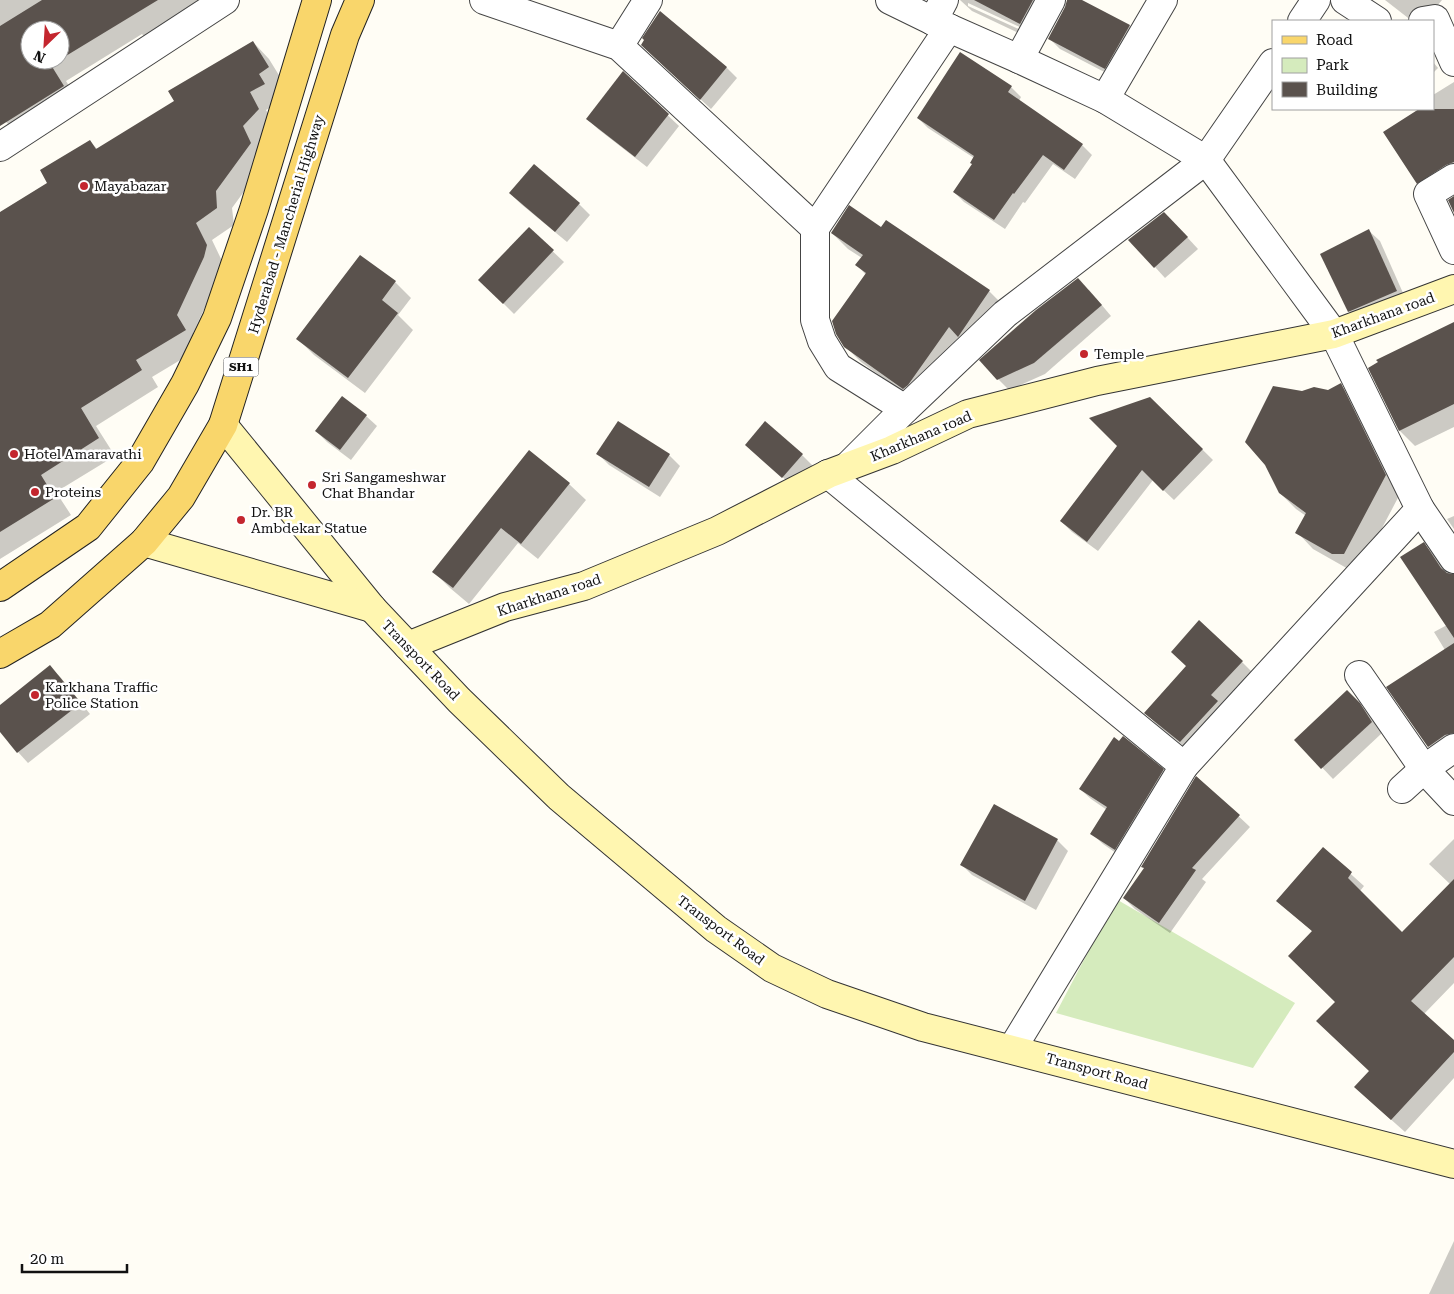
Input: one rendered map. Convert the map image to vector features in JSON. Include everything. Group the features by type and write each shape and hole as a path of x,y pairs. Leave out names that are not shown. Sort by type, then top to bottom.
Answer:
{"main road":[{"name":"Hyderabad - Mancherial Highway","path":"0,654 50,625 144,542 181,498 222,425 345,35 360,0"},
{"path":"0,587 88,527 140,462 186,384 217,318 254,209 310,5"}],"street":[{"path":"0,146 225,0"},
{"path":"484,0 619,46 815,228"},
{"path":"619,46 648,0"},
{"path":"890,0 942,16 1019,59 1106,99 1206,160 1334,334 1420,509 1454,560"},
{"path":"1019,59 1051,0"},
{"path":"1106,99 1163,0"},
{"path":"1303,20 1316,0"},
{"path":"1345,0 1375,20"},
{"path":"905,409 838,367 822,341 815,320 815,228 942,16"},
{"path":"1429,20 1435,19 1454,63"},
{"path":"1184,766 838,470 1005,314 1206,160 1272,64"},
{"path":"1454,178 1428,194 1454,250"},
{"name":"Kharkhana road","path":"408,646 505,607 584,586 717,531 838,470 892,450 968,414 1097,382 1334,334 1454,289"},
{"path":"222,425 372,608"},
{"path":"1012,1049 1184,766 1420,509"},
{"name":"Transport Road","path":"144,542 372,608 459,700 559,797 716,929 772,968 827,994 914,1024 1454,1164"},
{"path":"1359,675 1424,769 1454,801"},
{"path":"1402,789 1424,769 1454,748"}],"green space":[{"path":"1116,899 1295,1003 1253,1068 1056,1013"}],"building":[{"path":"42,0 158,0 70,54 70,20 20,20 20,70 54,70 64,86 0,126 0,26"},
{"path":"974,0 1033,0 1020,24"},
{"path":"1067,0 1082,0 1130,25 1105,69 1048,39"},
{"path":"660,11 727,67 700,100 641,45 644,40 642,38"},
{"path":"253,41 269,67 259,74 265,84 250,92 259,109 243,126 251,143 216,191 217,208 196,223 207,245 204,257 177,315 186,330 136,360 142,370 81,408 99,438 41,475 55,498 0,532 0,212 47,183 40,170 90,140 96,149 174,101 168,91"},
{"path":"960,52 1012,86 1008,92 1083,144 1064,170 1043,155 994,220 953,192 972,164 970,163 974,156 917,118"},
{"path":"623,71 669,114 635,157 586,119"},
{"path":"1454,109 1454,162 1446,165 1417,184 1383,132 1417,110"},
{"path":"534,164 580,203 555,232 509,193"},
{"path":"1454,196 1454,213 1448,200"},
{"path":"849,205 881,227 886,220 990,290 958,337 949,327 908,385 903,389 844,347 836,334 832,321 866,273 855,265 863,255 831,233"},
{"path":"1164,212 1188,237 1154,268 1128,240"},
{"path":"529,227 554,250 503,304 478,280"},
{"path":"1369,229 1397,291 1348,312 1320,254"},
{"path":"360,255 396,281 382,300 398,313 348,378 296,339"},
{"path":"1078,278 1102,305 1034,363 997,380 979,360 1036,310"},
{"path":"1454,322 1454,404 1399,431 1368,368 1378,362 1376,360"},
{"path":"1341,383 1386,475 1344,554 1332,554 1295,533 1306,513 1279,493 1265,465 1245,442 1273,386 1302,391 1314,387 1328,390"},
{"path":"342,396 367,415 340,450 315,431"},
{"path":"1150,397 1203,449 1163,491 1142,470 1087,542 1060,521 1117,446 1089,418"},
{"path":"618,421 670,454 649,487 596,454"},
{"path":"765,421 803,454 782,478 745,445"},
{"path":"529,450 570,483 521,544 501,528 453,588 432,572"},
{"path":"1424,542 1441,568 1447,573 1454,574 1454,638 1400,557"},
{"path":"1199,620 1243,661 1211,695 1218,701 1180,742 1144,713 1186,666 1171,652"},
{"path":"1454,643 1454,733 1445,735 1428,747 1386,687"},
{"path":"50,665 81,703 17,753 0,732 0,705"},
{"path":"1347,690 1360,703 1372,722 1321,769 1294,740"},
{"path":"1123,736 1164,769 1115,850 1090,834 1107,807 1079,789 1114,737 1119,741"},
{"path":"1196,776 1240,815 1192,868 1196,870 1159,923 1123,898 1144,868 1141,867"},
{"path":"994,804 1058,839 1025,901 960,865"},
{"path":"1323,847 1352,872 1348,878 1402,932 1454,879 1454,957 1411,1001 1454,1040 1454,1052 1391,1120 1354,1087 1369,1071 1316,1021 1335,1002 1288,956 1312,931 1276,901"}],"place":[{"name":"Mayabazar","path":"84,186"},
{"name":"Temple","path":"1084,354"},
{"name":"Hotel Amaravathi","path":"14,454"},
{"name":"Sri Sangameshwar Chat Bhandar","path":"312,485"},
{"name":"Proteins","path":"35,492"},
{"name":"Dr. BR Ambdekar Statue","path":"241,520"},
{"name":"Karkhana Traffic Police Station","path":"35,695"}]}
